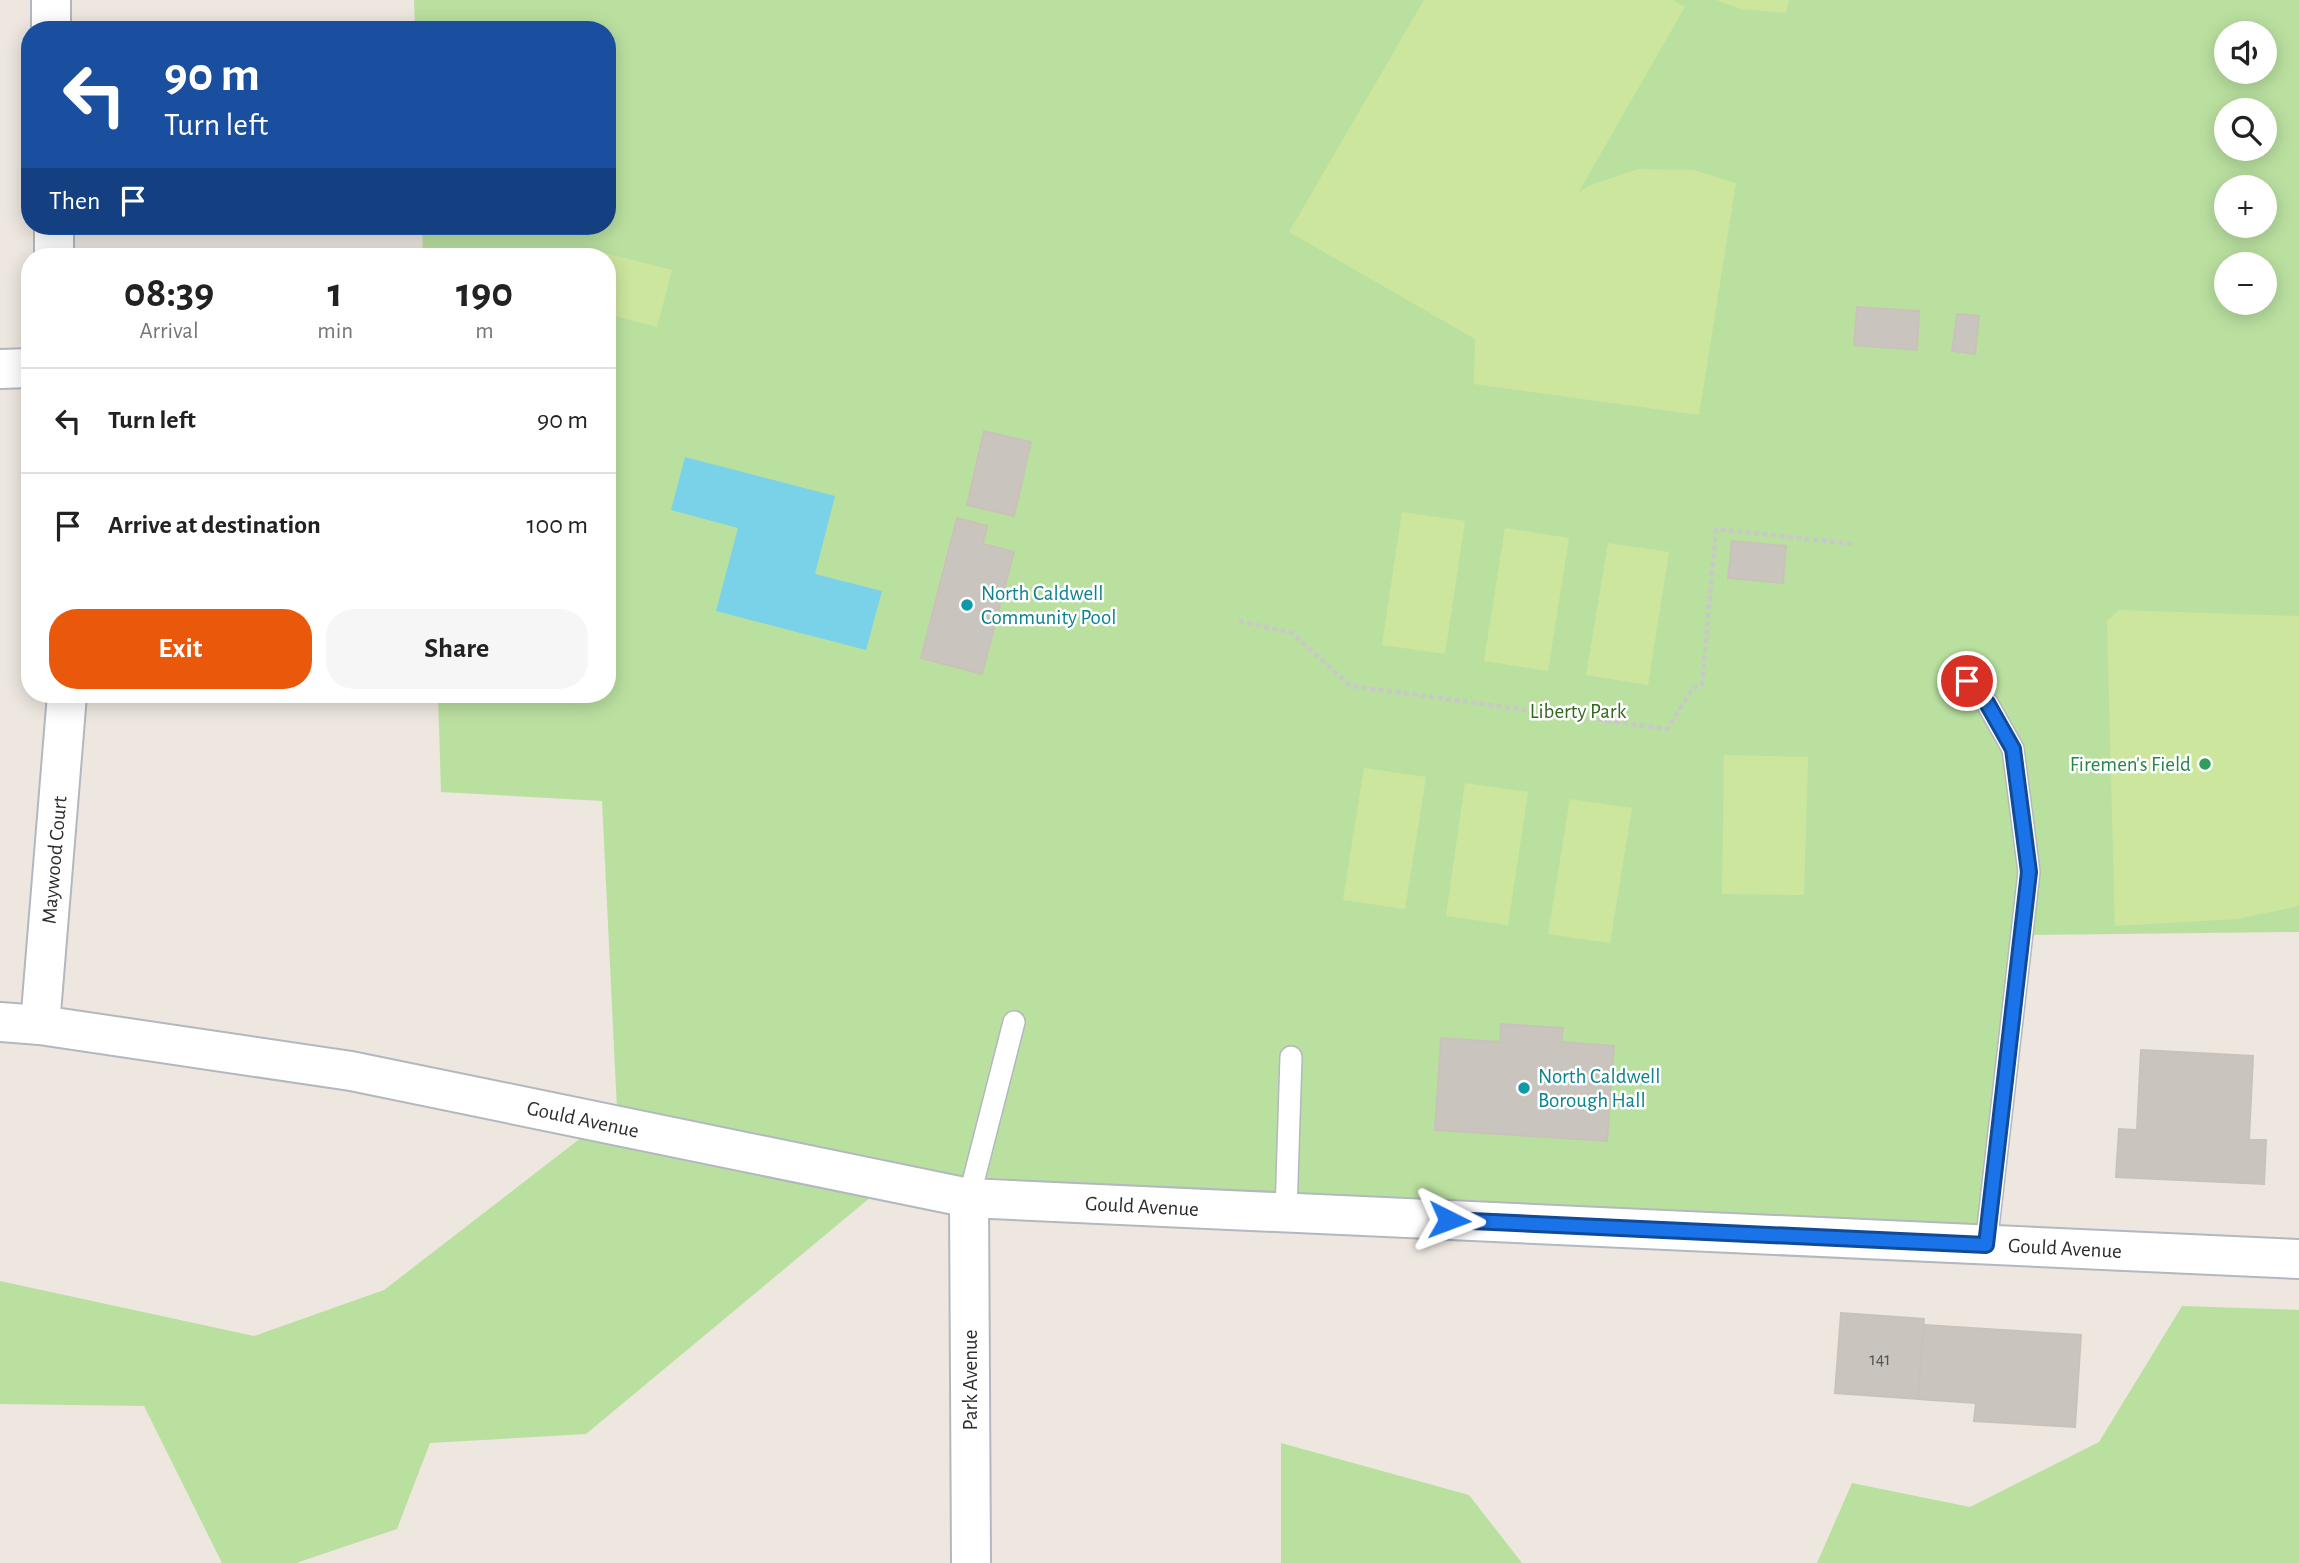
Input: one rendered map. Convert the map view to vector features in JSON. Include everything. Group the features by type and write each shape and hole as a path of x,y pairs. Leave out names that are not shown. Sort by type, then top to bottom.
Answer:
{"street":[{"path":"51,0 51,21"},
{"path":"0,369 21,368"},
{"name":"Maywood Court","path":"40,1025 66,703"},
{"name":"Gould Avenue","path":"0,1022 40,1025 351,1071 969,1198 2299,1259"},
{"name":"Park Avenue","path":"969,1198 971,1563"}],"lane":[{"path":"1967,681 1987,703 2013,749 2029,872 1986,1245"},
{"path":"969,1198 1014,1022"},
{"path":"1286,1212 1291,1057"}],"path":[{"path":"1239,621 1292,633 1351,686 1667,729 1693,688 1702,685 1716,530 1853,544"}],"green space":[{"name":"Liberty Park","path":"414,0 2299,0 2299,932 2028,935 1995,1245 901,1172 586,1434 430,1443 397,1529 296,1563 222,1563 144,1406 0,1404 0,1281 254,1336 384,1290 617,1110 602,801 441,792 438,703 616,703 616,248 423,248 422,235 616,235 616,21 415,21"},
{"path":"1424,0 1673,0 1685,7 1578,193 1588,186 1638,169 1693,170 1736,183 1699,415 1474,384 1475,339 1289,232"},
{"path":"1716,0 1789,0 1786,13 1741,9"},
{"path":"616,256 672,270 657,327 616,316"},
{"path":"1402,512 1465,521 1445,654 1382,645"},
{"path":"1505,528 1569,538 1548,671 1484,661"},
{"path":"1608,543 1669,552 1648,685 1586,675"},
{"name":"Firemen's Field","path":"2119,610 2299,616 2299,906 2237,919 2115,926 2107,621"},
{"path":"1724,755 1808,757 1804,895 1722,894"},
{"path":"1364,768 1426,777 1405,909 1343,900"},
{"path":"1465,783 1528,792 1508,925 1446,916"},
{"path":"1570,799 1632,808 1610,943 1548,934"},
{"path":"2182,1306 2299,1310 2299,1563 1817,1563 1852,1483 1970,1507 2099,1442"},
{"path":"1281,1443 1469,1495 1522,1563 1281,1563"}],"water":[{"path":"685,457 835,496 815,574 882,591 866,650 716,611 738,528 671,510"}],"building":[{"path":"1857,307 1919,311 1917,350 1854,345"},
{"path":"1957,314 1979,316 1975,354 1952,351"},
{"path":"984,431 1031,442 1014,516 967,505"},
{"name":"North Caldwell Community Pool","path":"957,518 987,526 983,544 1014,552 982,674 921,658"},
{"path":"1732,541 1786,546 1783,583 1728,578"},
{"name":"North Caldwell Borough Hall","path":"1501,1024 1563,1028 1561,1042 1614,1046 1607,1141 1435,1130 1441,1038 1500,1042"},
{"path":"2141,1050 2253,1056 2249,1140 2266,1140 2264,1184 2116,1177 2119,1129 2137,1130"},
{"path":"1841,1313 1924,1319 1918,1399 1835,1393"},
{"path":"1924,1325 2081,1335 2075,1427 1974,1421 1976,1403 1918,1399"}],"place":[{"name":"North Caldwell Community Pool","path":"967,605"},
{"name":"Firemen's Field","path":"2205,764"},
{"name":"North Caldwell Borough Hall","path":"1524,1088"}],"route":[{"path":"1449,1220 1986,1245 2029,872 2013,749 1987,703 1967,681"}]}
